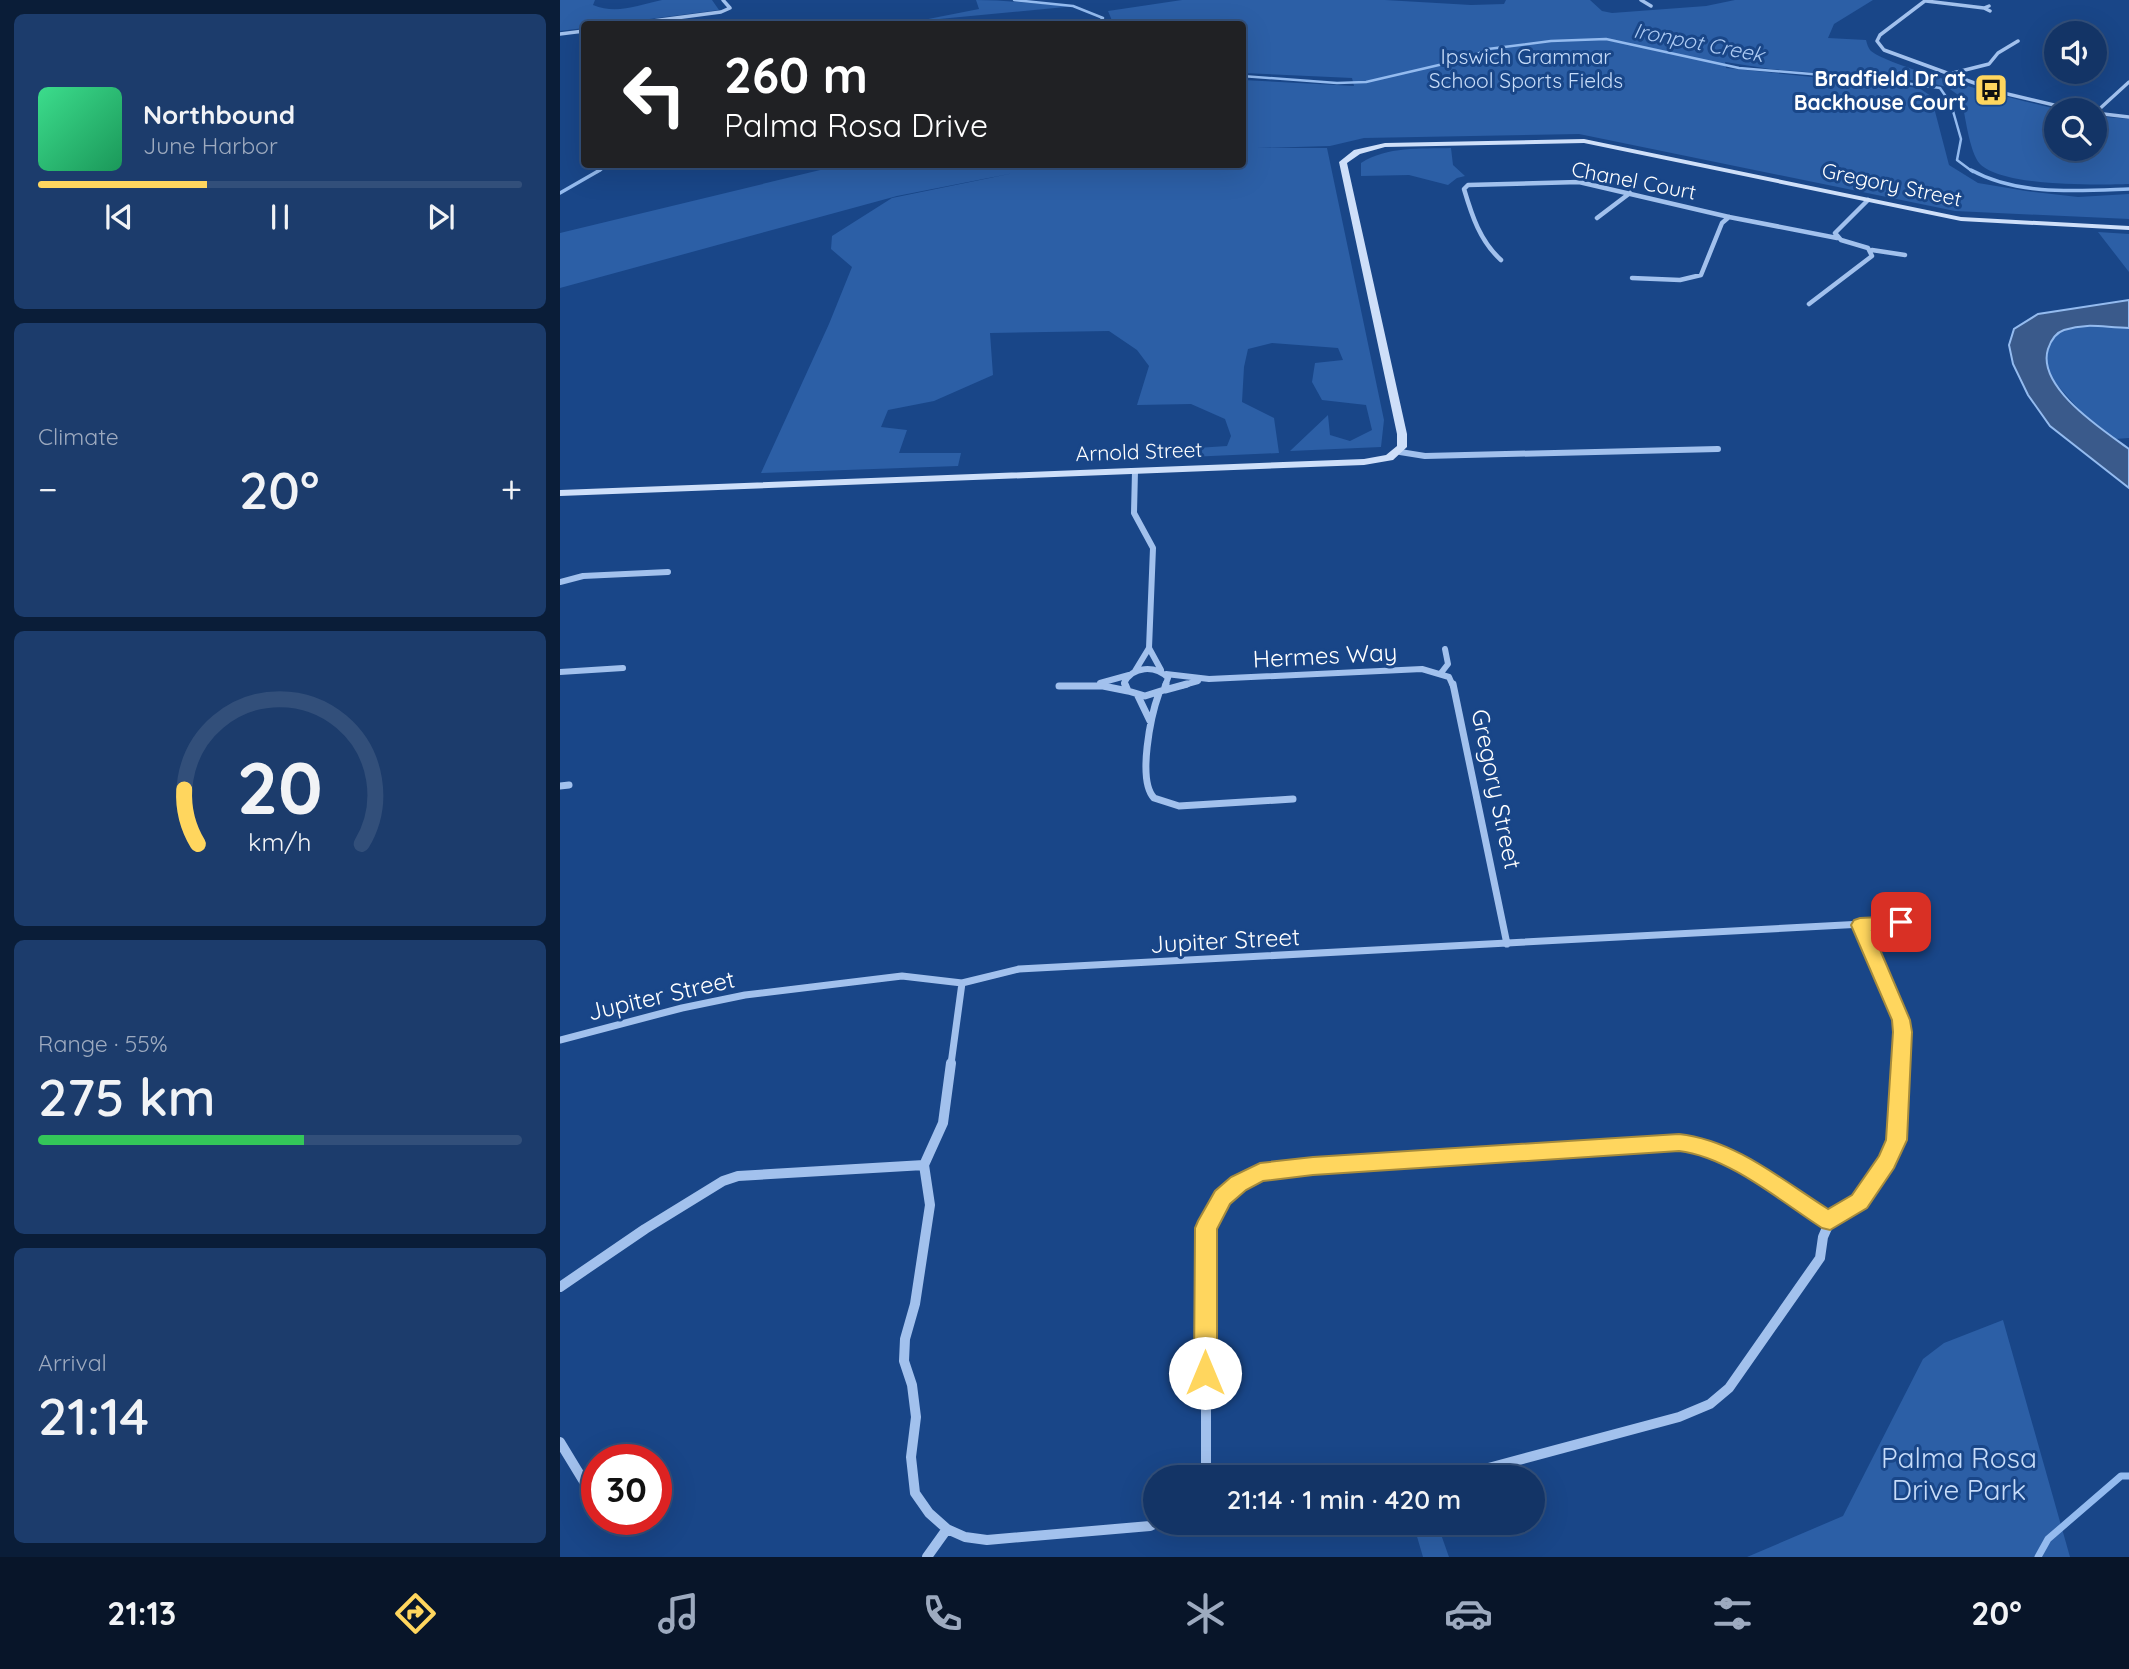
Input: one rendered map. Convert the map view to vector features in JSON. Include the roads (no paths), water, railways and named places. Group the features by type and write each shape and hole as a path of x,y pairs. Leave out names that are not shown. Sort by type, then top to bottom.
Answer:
{"main road":[{"name":"Gregory Street","path":"1400,452 1402,434 1347,171 1352,160 1362,153 1404,145 1533,141 1584,143 1650,153 1975,221 2129,228"},
{"name":"Arnold Street","path":"560,493 1364,462 1389,458 1400,452"}],"street":[{"path":"653,21 721,12 730,8 723,0"},
{"path":"1642,0 1651,6"},
{"path":"1990,8 1926,1 1880,35 1877,41 1884,50 1894,55 1952,73 1999,92 2044,103"},
{"path":"560,34 581,31"},
{"path":"1952,73 1989,64 1998,53 2018,41"},
{"path":"2107,102 2129,82"},
{"path":"2107,114 2129,117"},
{"name":"Chanel Court","path":"1501,260 1488,250 1474,224 1464,189 1468,185 1566,181 1837,238 1872,250 1905,255"},
{"path":"1597,218 1630,193"},
{"path":"1837,238 1835,233 1868,200"},
{"path":"1632,278 1680,280 1701,275 1722,223 1729,217"},
{"path":"1809,304 1872,256 1872,250"},
{"name":"Arnold Street","path":"1400,452 1436,456 1718,449"},
{"path":"1128,691 1124,683 1149,648 1153,548 1134,512 1135,471"},
{"path":"560,582 583,576 668,572"},
{"path":"1149,648 1169,682 1161,692 1150,722 1149,793 1159,801 1179,806 1293,799"},
{"path":"1441,673 1448,664 1445,649"},
{"path":"560,672 623,668"},
{"name":"Hermes Way","path":"1089,685 1148,669 1209,679 1422,669 1441,673"},
{"name":"Gregory Street","path":"1441,673 1453,682 1455,689 1507,944"},
{"name":"Hermes Way","path":"1138,696 1209,679"},
{"path":"1059,687 1089,685 1128,691 1138,696 1150,722"},
{"name":"Jupiter Street","path":"560,1040 682,1008 810,985 902,976 962,984 1019,969 1901,922"},
{"path":"1501,1465 1650,1426 1710,1404 1729,1388 1747,1366 1820,1258 1823,1237 1830,1221 1842,1209 1860,1201 1886,1162 1896,1140 1903,1032 1901,1020 1860,925"},
{"path":"962,984 943,1123 924,1165 930,1205 915,1304 905,1339 904,1361 912,1385 916,1417 911,1457 915,1493 929,1513 947,1529 965,1537 987,1540 1143,1527"},
{"path":"1206,1465 1206,1228 1223,1198 1239,1184 1260,1172 1313,1166 1679,1142 1694,1144 1727,1156 1830,1221"},
{"path":"560,1287 645,1229 723,1181 738,1176 924,1165"},
{"path":"560,1442 581,1477"},
{"path":"928,1557 947,1529"}],"waterway":[{"name":"Ironpot Creek","path":"1014,0 1073,6 1103,18 1100,21"},
{"name":"Ironpot Creek","path":"1246,76 1337,83 1366,82 1469,58 1488,49 1551,41 1606,39 1739,68 1883,80 1940,88 1951,104 1961,139 1957,160 1973,172"},
{"path":"597,172 604,168"},
{"path":"560,193 600,170"},
{"name":"Ironpot Creek","path":"1971,170 1989,178 2028,188 2069,191 2129,189"},
{"path":"2038,1557 2048,1539 2121,1476 2129,1476"}],"place":[{"name":"Bradfield Dr at Backhouse Court","path":"1991,90"}],"park label":[{"name":"Ipswich Grammar School Sports Fields","path":"1526,68"},
{"name":"Palma Rosa Drive Park","path":"1959,1473"}]}
